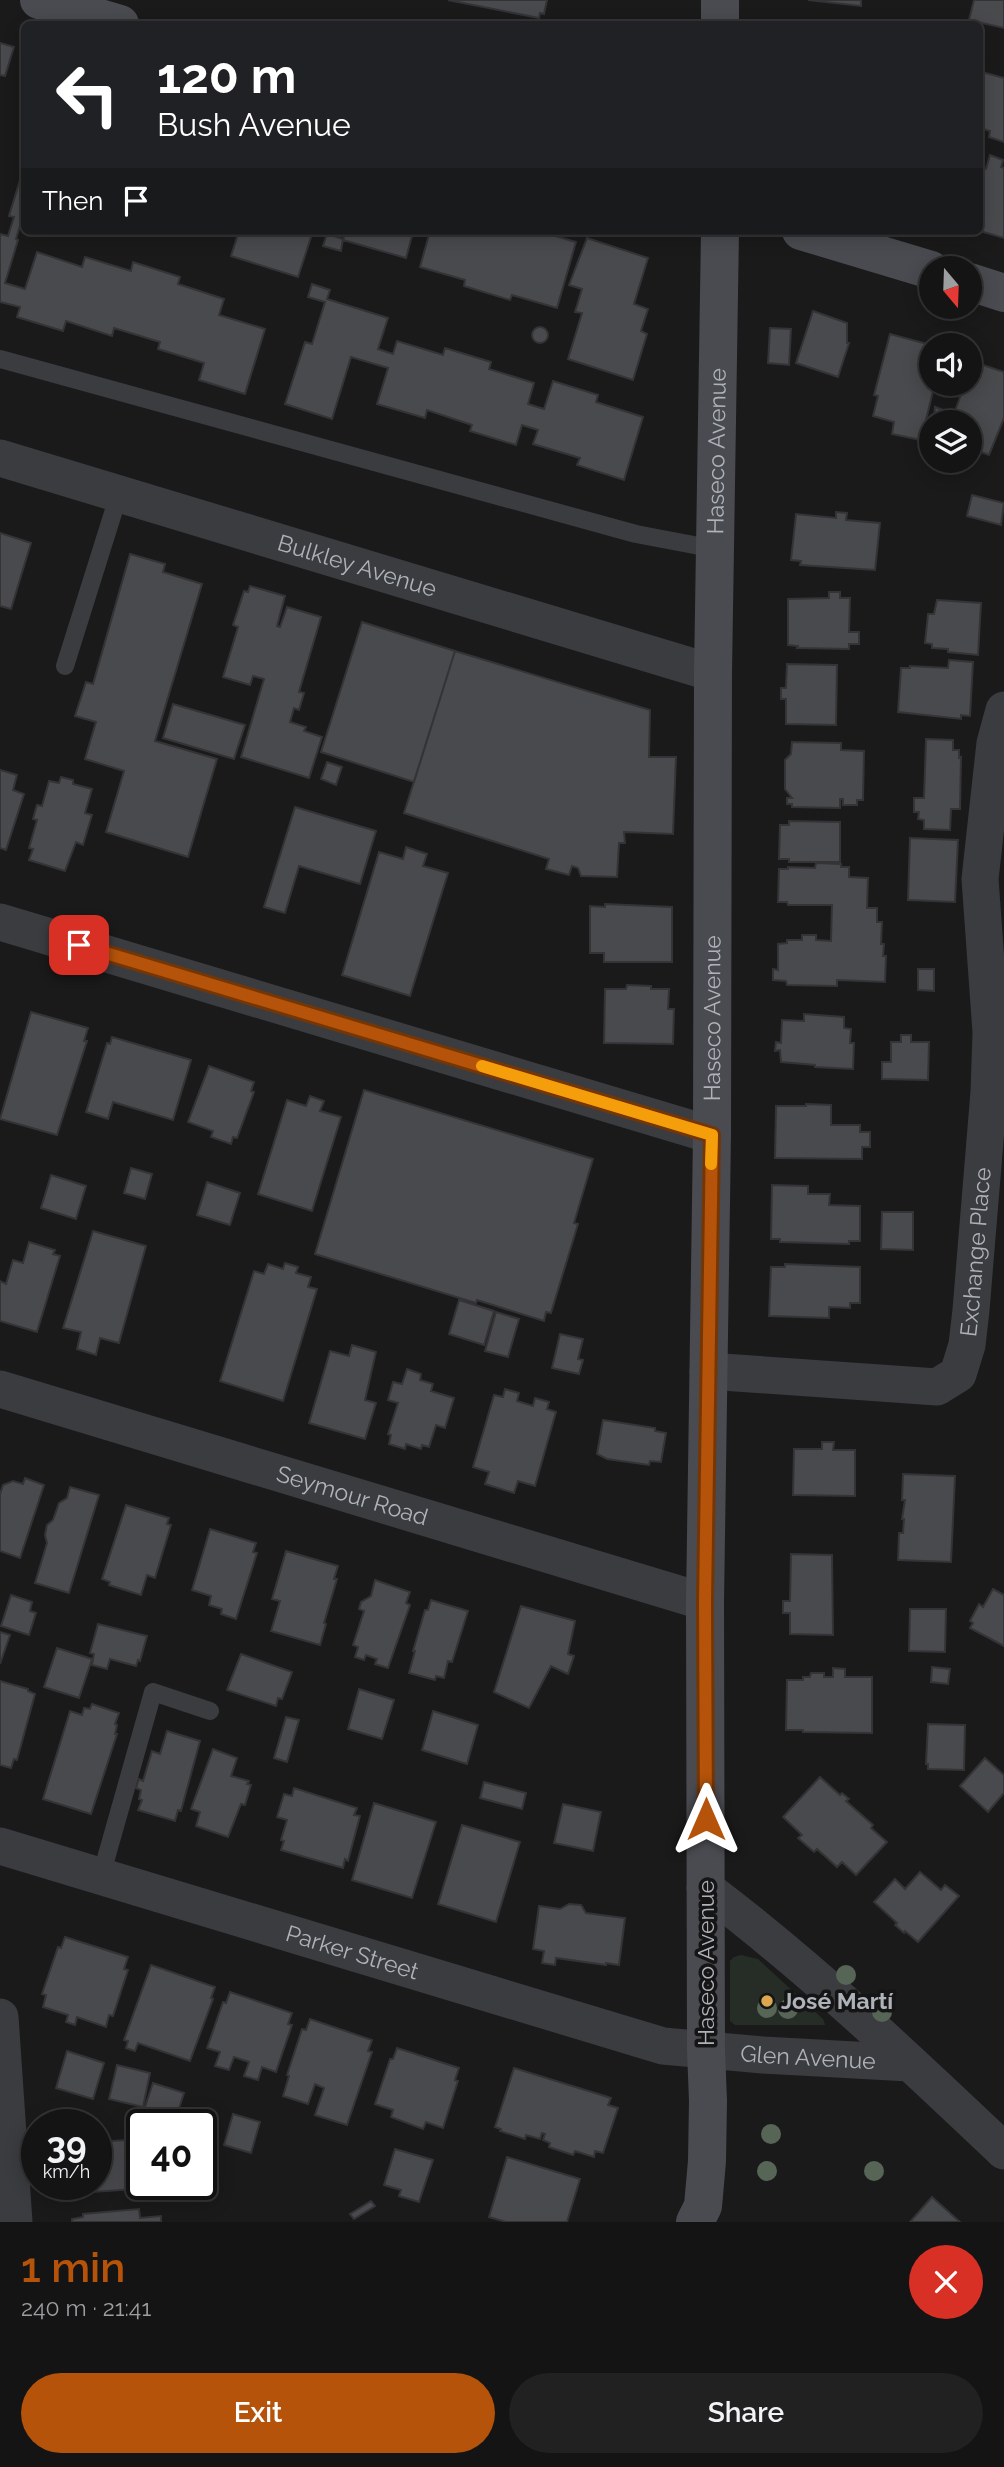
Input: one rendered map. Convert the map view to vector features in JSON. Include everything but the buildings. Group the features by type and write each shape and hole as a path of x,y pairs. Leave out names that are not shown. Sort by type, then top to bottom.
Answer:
{"street":[{"path":"42,0 110,21"},
{"path":"720,0 720,21"},
{"name":"Haseco Avenue","path":"695,2222 703,2206 708,2101 705,1602 712,1135 713,673 720,235"},
{"path":"814,235 919,266"},
{"path":"982,286 1004,293"},
{"name":"Bulkley Avenue","path":"0,458 713,673"},
{"name":"Exchange Place","path":"708,1371 937,1387 958,1374 967,1346 971,1310 989,1092 991,1032 980,880 995,743 1004,710"},
{"path":"0,922 712,1135"},
{"name":"Seymour Road","path":"0,1389 705,1602"},
{"name":"Parker Street","path":"0,1846 663,2046 706,2050"},
{"name":"Glen Avenue","path":"705,1888 754,1925 910,2063 1004,2151"},
{"path":"0,2017 14,2222"},
{"name":"Glen Avenue","path":"706,2050 910,2063"}],"lane":[{"path":"0,359 636,534 715,549"},
{"path":"65,666 119,494"},
{"path":"101,1876 153,1692 210,1711"}],"shaded area":[{"path":"741,1955 758,1959 823,2019 825,2025 735,2025 730,2021 730,1961"}],"slow traffic":[{"path":"482,1066 712,1135 711,1164"}],"place":[{"name":"José Martí","path":"767,2001"}],"route":[{"path":"79,945 712,1135 705,1602 706,1819"}]}
